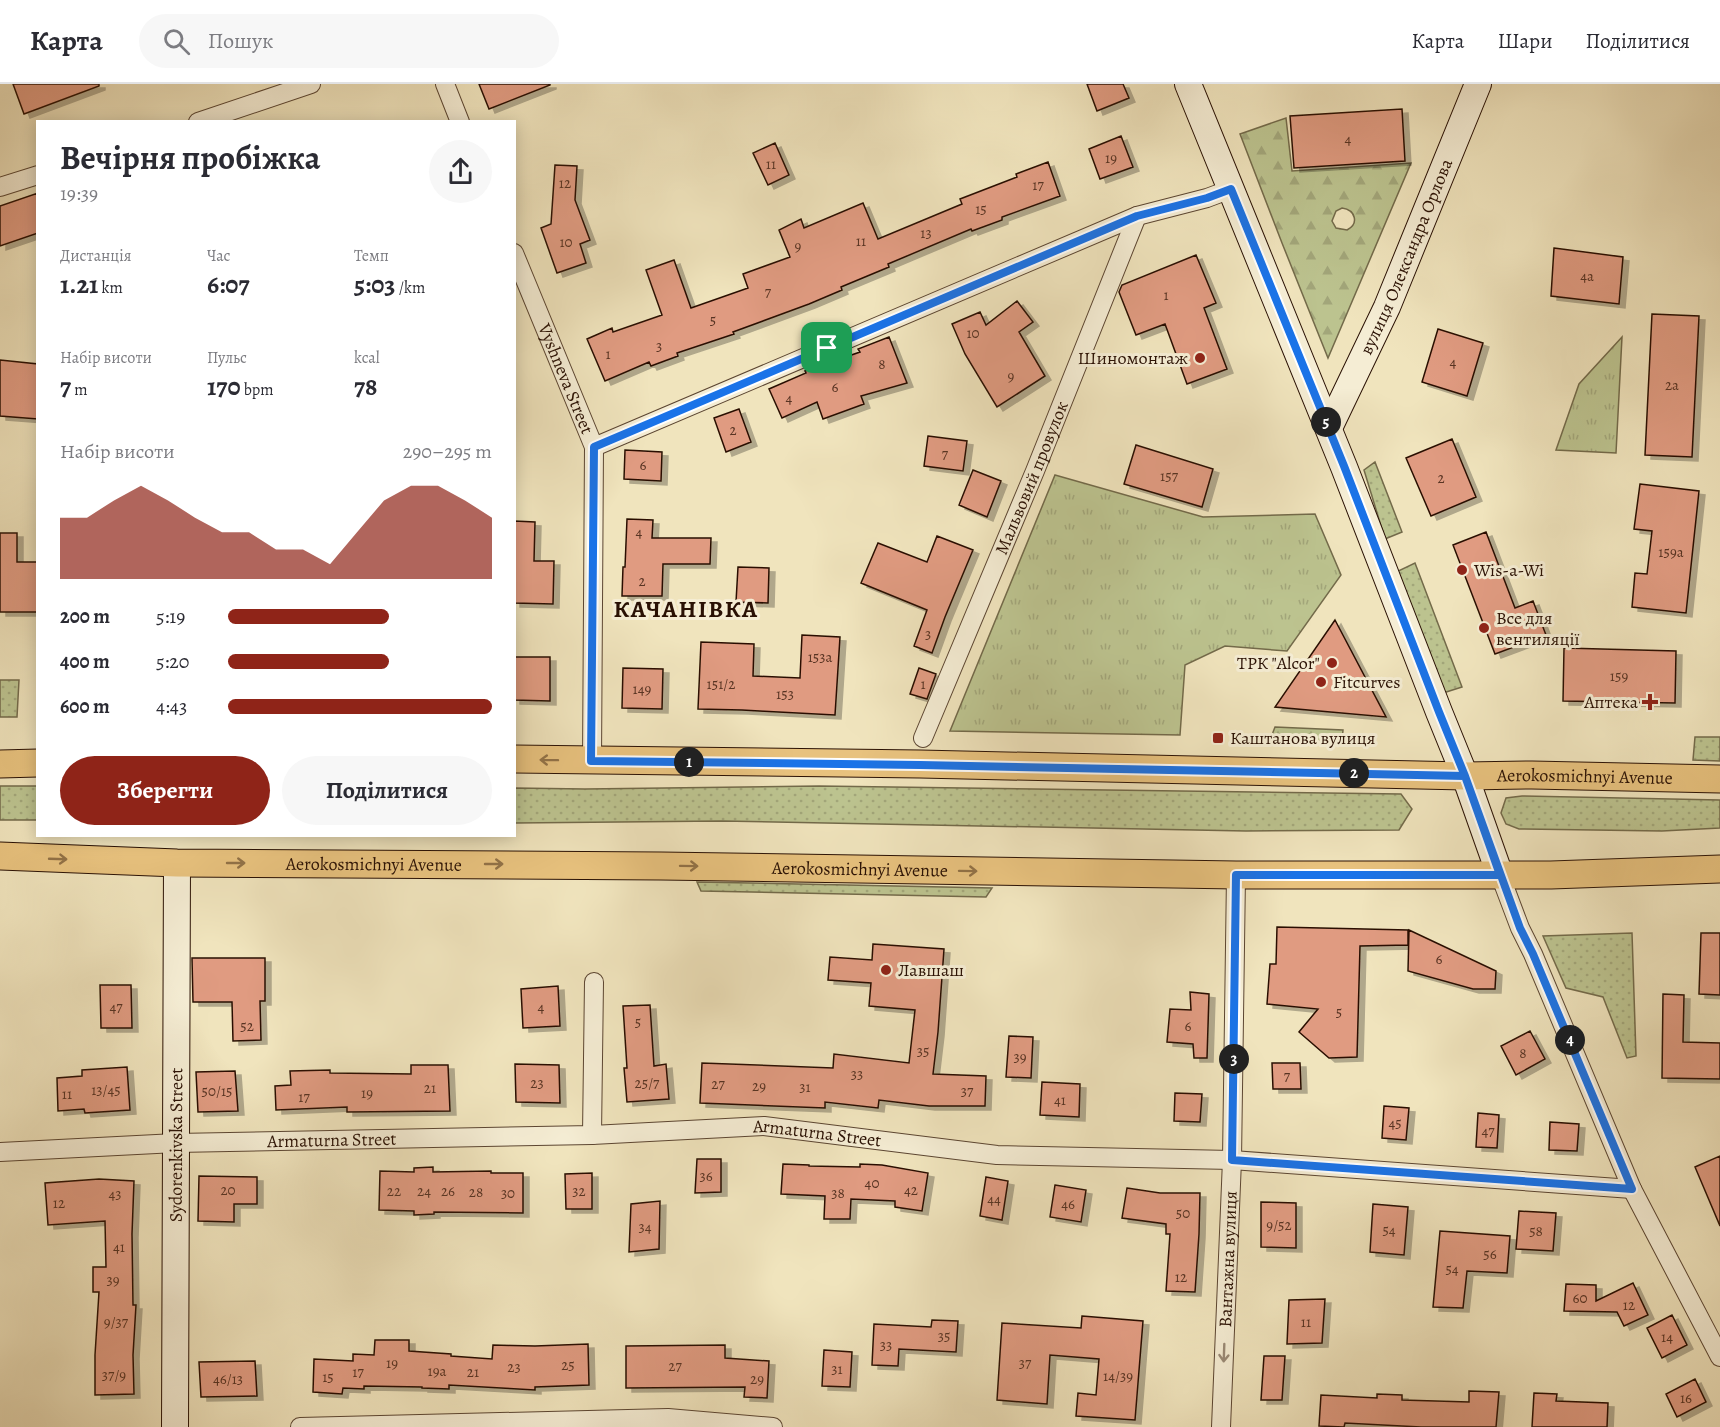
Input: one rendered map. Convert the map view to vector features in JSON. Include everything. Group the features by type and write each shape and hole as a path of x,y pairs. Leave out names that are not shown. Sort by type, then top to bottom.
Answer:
{"main road":[{"name":"Aerokosmichnyi Avenue","path":"516,759 1720,779"},
{"path":"0,764 36,763"},
{"name":"Aerokosmichnyi Avenue","path":"0,856 177,864 638,865 1236,875 1551,875 1720,869"}],"street":[{"path":"204,120 311,84"},
{"path":"445,84 459,120"},
{"path":"1188,84 1329,428 1465,776 1520,928 1632,1189 1720,1357"},
{"name":"вулиця Олександра Орлова","path":"1329,428 1387,307 1478,84"},
{"path":"0,187 36,176"},
{"path":"594,447 1137,216 1207,198 1231,189"},
{"name":"Мальвовий провулок","path":"923,738 1035,471 1137,216"},
{"name":"Vyshneva Street","path":"516,258 594,447 591,761"},
{"name":"Sydorenkivska Street","path":"175,1427 177,864"},
{"name":"Вантажна вулиця","path":"1221,1427 1232,1160 1236,875"},
{"path":"592,1135 594,982"},
{"name":"Armaturna Street","path":"0,1152 176,1143 592,1135 764,1126 997,1155 1232,1160 1632,1189"},
{"path":"300,1427 668,1418 774,1427"}],"green space":[{"path":"1286,118 1292,171 1411,163 1328,358 1282,243 1240,134","holes":["1342,208 1353,214 1353,224 1347,230 1336,228 1332,221 1336,211"]},
{"path":"1622,337 1616,453 1556,450 1579,384"},
{"path":"1375,462 1402,532 1385,539 1364,470"},
{"path":"1055,475 1203,517 1315,514 1341,575 1287,651 1225,646 1185,665 1180,735 950,731"},
{"path":"1415,563 1462,687 1443,693 1394,573"},
{"path":"0,680 19,680 17,717 0,717"},
{"path":"1275,727 1343,730 1342,742 1270,740"},
{"path":"1695,737 1720,737 1720,761 1693,760"},
{"path":"0,786 36,786 36,820 0,820"},
{"path":"819,786 1401,794 1412,809 1399,830 1246,831 722,821 516,823 516,788"},
{"path":"1522,796 1720,800 1720,828 1662,831 1519,829 1506,824 1501,813 1506,798"},
{"path":"697,882 992,888 986,897 701,891"},
{"path":"1632,933 1636,1056 1627,1058 1603,997 1566,988 1543,936"}],"building":[{"path":"13,84 99,84 99,86 24,114"},
{"path":"479,84 550,84 550,85 489,109"},
{"path":"1087,84 1123,84 1129,98 1097,111"},
{"path":"1402,109 1405,161 1294,168 1290,116"},
{"path":"1121,136 1133,167 1100,179 1089,149"},
{"path":"775,143 789,175 768,185 753,153"},
{"path":"1048,162 1060,196 1002,217 1002,220 972,231 971,229 888,264 889,267 841,287 842,290 809,304 733,332 734,334 677,353 678,356 651,366 649,362 605,381 587,339 612,328 613,332 662,315 646,270 674,260 691,308 748,288 743,274 790,257 779,230 801,219 804,228 863,203 878,239 962,204 960,199 1017,177 1016,174"},
{"path":"555,165 577,166 575,200 590,240 580,244 586,263 557,273 541,228 551,224"},
{"path":"36,194 36,234 0,246 0,206"},
{"path":"1554,248 1623,257 1619,304 1551,296"},
{"path":"1196,255 1216,303 1204,308 1227,369 1187,384 1165,324 1136,335 1119,292 1122,285"},
{"path":"1017,301 1033,322 1019,332 1045,376 997,407 965,354 952,324 980,312 986,325"},
{"path":"1652,314 1699,316 1692,457 1645,455"},
{"path":"1438,329 1483,343 1467,396 1422,382"},
{"path":"889,337 907,383 861,396 864,404 823,419 817,402 782,418 769,389 806,373 805,371 860,352 858,349"},
{"path":"0,360 36,364 36,419 0,416"},
{"path":"739,409 751,442 726,452 714,418"},
{"path":"928,436 967,441 963,471 924,466"},
{"path":"1452,439 1476,497 1431,516 1406,458"},
{"path":"1136,445 1213,469 1202,507 1124,484"},
{"path":"625,450 662,452 661,481 624,479"},
{"path":"973,470 1001,481 987,517 959,505"},
{"path":"1640,484 1699,491 1686,613 1632,607 1635,573 1647,574 1652,531 1634,529"},
{"path":"627,519 653,520 652,538 711,538 710,564 663,564 662,596 622,596"},
{"path":"516,521 535,522 534,561 554,561 553,604 516,603"},
{"path":"1486,532 1515,608 1533,601 1546,635 1495,654 1453,545"},
{"path":"0,533 17,533 17,562 36,562 36,612 0,612"},
{"path":"937,536 973,550 932,653 914,646 927,610 861,583 878,543 927,562"},
{"path":"738,567 769,568 768,603 736,602"},
{"name":"ТРК \"Alcor\"","path":"1335,620 1386,717 1275,707"},
{"path":"802,635 840,637 835,715 698,709 701,642 754,644 753,676 800,678"},
{"path":"1564,648 1676,651 1675,703 1563,701"},
{"path":"516,657 550,657 550,701 516,700"},
{"path":"623,668 663,669 662,709 622,708"},
{"path":"919,668 936,674 927,699 910,694"},
{"path":"1277,927 1408,930 1408,945 1360,946 1357,1057 1329,1058 1299,1032 1318,1009 1267,1004 1270,964 1276,964"},
{"path":"1409,930 1496,971 1495,989 1473,989 1408,971"},
{"path":"1701,933 1720,933 1720,995 1699,994"},
{"path":"873,944 944,949 933,1074 986,1076 985,1106 929,1106 879,1100 878,1108 825,1102 825,1108 700,1103 702,1063 833,1068 834,1054 909,1063 915,1010 869,1006 871,983 828,980 830,957 872,960"},
{"path":"192,958 265,958 265,1001 260,1001 261,1040 233,1041 232,1002 193,1002"},
{"path":"100,985 131,985 132,1028 101,1028"},
{"path":"558,986 560,1026 523,1028 521,989"},
{"path":"1190,992 1209,994 1207,1058 1194,1058 1193,1044 1167,1042 1170,1009 1191,1010"},
{"path":"1663,994 1684,995 1683,1042 1720,1043 1720,1079 1662,1078"},
{"path":"650,1005 654,1066 666,1064 669,1099 627,1102 623,1006"},
{"path":"1530,1031 1545,1059 1516,1075 1501,1046"},
{"path":"1009,1036 1033,1037 1031,1078 1006,1077"},
{"path":"1272,1063 1300,1063 1301,1089 1273,1089"},
{"path":"515,1064 559,1065 560,1103 516,1102"},
{"path":"411,1065 448,1065 450,1111 347,1112 347,1107 276,1110 275,1086 291,1085 290,1071 330,1070 330,1073 411,1074"},
{"path":"127,1067 130,1110 85,1113 84,1109 58,1111 57,1078 82,1076 82,1070"},
{"path":"235,1071 238,1111 198,1112 196,1072"},
{"path":"1042,1082 1080,1084 1079,1117 1040,1115"},
{"path":"1175,1093 1202,1094 1200,1122 1174,1121"},
{"path":"1384,1106 1409,1108 1406,1140 1382,1138"},
{"path":"1478,1113 1499,1115 1497,1148 1476,1147"},
{"path":"1550,1122 1579,1124 1577,1151 1549,1150"},
{"path":"1720,1156 1720,1226 1695,1167"},
{"path":"697,1159 721,1159 721,1192 695,1193"},
{"path":"783,1164 860,1167 860,1164 882,1165 928,1173 922,1211 895,1207 895,1201 851,1199 850,1219 824,1219 825,1196 781,1194"},
{"path":"433,1167 433,1172 523,1173 523,1213 434,1212 434,1214 414,1215 414,1211 379,1210 380,1171 414,1172 414,1168"},
{"path":"592,1173 592,1209 566,1209 565,1174"},
{"path":"199,1176 257,1177 257,1204 234,1204 234,1222 198,1221"},
{"path":"986,1177 1008,1181 1002,1220 980,1216"},
{"path":"99,1179 134,1181 133,1305 136,1305 133,1355 134,1394 95,1395 99,1292 93,1292 93,1267 106,1267 105,1221 48,1225 45,1183"},
{"path":"1055,1185 1086,1190 1081,1222 1050,1217"},
{"path":"1127,1188 1160,1193 1200,1193 1195,1292 1166,1291 1170,1234 1166,1234 1166,1224 1122,1218"},
{"path":"660,1201 659,1249 629,1252 631,1204"},
{"path":"1261,1202 1296,1203 1296,1248 1261,1247"},
{"path":"1373,1204 1408,1207 1404,1255 1370,1252"},
{"path":"1519,1211 1556,1213 1553,1251 1516,1249"},
{"path":"1440,1231 1510,1236 1507,1273 1467,1271 1463,1308 1433,1307"},
{"path":"1633,1283 1648,1315 1624,1326 1617,1312 1564,1311 1566,1284 1596,1285 1596,1301"},
{"path":"1325,1299 1322,1343 1287,1344 1289,1300"},
{"path":"1672,1315 1687,1345 1662,1358 1647,1328"},
{"path":"1082,1316 1143,1321 1135,1420 1076,1416 1078,1393 1096,1395 1099,1359 1050,1355 1047,1404 997,1400 1002,1323 1081,1328"},
{"path":"932,1320 958,1321 956,1352 899,1349 898,1366 872,1365 874,1324 931,1327"},
{"path":"375,1340 409,1340 409,1351 492,1359 493,1345 588,1344 589,1385 535,1387 535,1390 449,1385 449,1389 364,1386 364,1389 343,1388 342,1394 313,1392 314,1359 353,1361 353,1354 374,1355"},
{"path":"725,1345 725,1358 769,1361 767,1398 744,1397 745,1387 626,1388 626,1346"},
{"path":"824,1350 852,1352 850,1387 822,1386"},
{"path":"1264,1356 1285,1356 1282,1400 1261,1400"},
{"path":"255,1361 257,1396 201,1397 199,1362"},
{"path":"1695,1379 1706,1402 1677,1417 1666,1394"},
{"path":"1469,1391 1499,1392 1496,1427 1421,1427 1345,1423 1344,1427 1319,1426 1321,1395 1377,1398 1377,1394 1402,1395 1402,1400 1469,1402"},
{"path":"1534,1393 1557,1394 1556,1401 1608,1403 1607,1427 1532,1427"}],"place":[{"name":"Шиномонтаж","path":"1200,358"},
{"name":"Wis-a-Wi","path":"1462,570"},
{"name":"Все для вентиляції","path":"1484,628"},
{"name":"ТРК \"Alcor\"","path":"1332,663"},
{"name":"Fitcurves","path":"1321,682"},
{"name":"Аптека","path":"1650,702"},
{"name":"Каштанова вулиця","path":"1218,738"},
{"name":"Лавшаш","path":"886,970"}],"district":[{"name":"КАЧАНІВКА","path":"686,609"}],"route":[{"path":"827,348 594,447 591,761 1465,776 1500,875 1236,875 1232,1160 1632,1189 1520,928 1465,776 1344,466 1231,189 1207,198 1137,216 827,348"}]}
